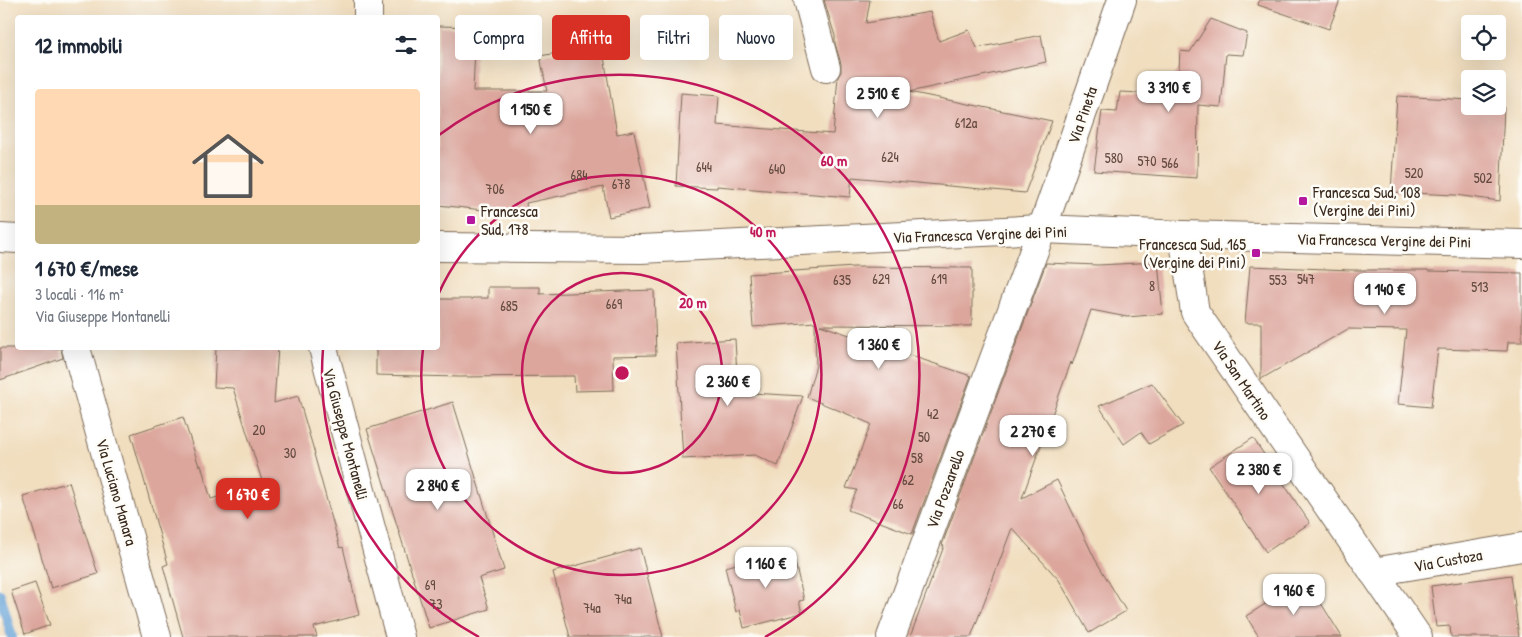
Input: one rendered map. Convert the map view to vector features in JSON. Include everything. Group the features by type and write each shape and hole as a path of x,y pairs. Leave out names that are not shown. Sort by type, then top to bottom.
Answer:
{"street":[{"path":"368,0 368,15"},
{"path":"808,0 826,68"},
{"name":"Via Pineta","path":"1042,229 1122,0"},
{"name":"Via Francesca Vergine dei Pini","path":"440,247 641,249 1042,229 1183,235 1522,244"},
{"name":"Via Pozzarello","path":"891,637 1042,229"},
{"name":"Via San Martino","path":"1183,235 1195,312 1418,637"},
{"path":"0,238 15,239"},
{"name":"Via Luciano Manara","path":"77,350 157,637"},
{"name":"Via Giuseppe Montanelli","path":"324,350 400,637"},
{"name":"Via Custoza","path":"1374,572 1522,547"}],"building":[{"path":"824,0 870,0 866,23 930,12 939,41 969,30 977,48 1041,35 1046,62 909,92 1052,121 1025,193 852,177 850,197 717,186 717,188 676,186 681,93 719,96 717,125 833,134 838,77 841,72 841,64"},
{"path":"1259,0 1340,0 1329,29 1258,5"},
{"path":"1211,19 1247,33 1243,55 1226,54 1221,107 1198,105 1197,178 1094,171 1102,111 1117,112 1120,92 1163,94 1179,69 1180,51 1190,52"},
{"path":"440,26 455,26 455,60 474,60 473,91 547,91 541,60 542,56 552,54 552,60 605,60 617,134 634,131 650,208 609,217 603,187 526,203 528,215 440,205"},
{"path":"1397,96 1461,100 1461,115 1504,115 1500,201 1455,195 1391,192"},
{"path":"1158,262 1163,314 1127,317 1091,310 1022,498 1057,480 1095,559 1126,611 1089,633 1059,580 1012,528 971,637 910,637 1046,263 1098,265"},
{"path":"1250,266 1522,273 1522,342 1508,342 1507,351 1438,349 1431,407 1398,404 1406,330 1348,329 1261,379 1261,323 1245,323"},
{"path":"854,267 972,268 972,326 820,325 971,376 912,534 848,510 857,490 846,488 871,424 807,397 816,365 815,322 753,327 749,274"},
{"path":"488,287 540,287 540,294 654,290 656,355 613,356 614,390 575,391 574,376 459,377 376,375 376,350 440,350 440,299 488,298"},
{"path":"735,339 738,394 803,396 778,466 755,455 683,459 676,343"},
{"path":"0,348 15,348 15,350 61,350 63,358 0,380"},
{"path":"216,350 278,350 274,403 298,396 340,548 343,547 359,615 314,627 317,637 183,637 163,566 168,564 131,434 183,417 199,466 201,465 211,499 263,484 233,388 214,387"},
{"path":"1152,383 1183,425 1149,444 1141,432 1124,444 1099,406"},
{"path":"453,402 504,570 479,578 489,609 429,628 367,429"},
{"path":"1253,438 1310,523 1266,552 1209,467"},
{"path":"69,482 98,574 51,588 23,496"},
{"path":"640,548 663,637 570,637 553,572"},
{"path":"792,550 804,600 799,601 802,613 744,628 740,610 736,612 725,567"},
{"path":"1511,575 1519,637 1451,637 1450,626 1436,627 1431,586"},
{"path":"1306,579 1342,637 1259,637 1246,616"},
{"path":"35,583 50,625 25,634 11,591"}],"waterway":[{"path":"0,594 12,637"}],"place":[{"name":"Francesca Sud, 108 (Vergine dei Pini)","path":"1303,201"},
{"name":"Francesca Sud, 178","path":"471,220"},
{"name":"Francesca Sud, 165 (Vergine dei Pini)","path":"1256,253"}]}
